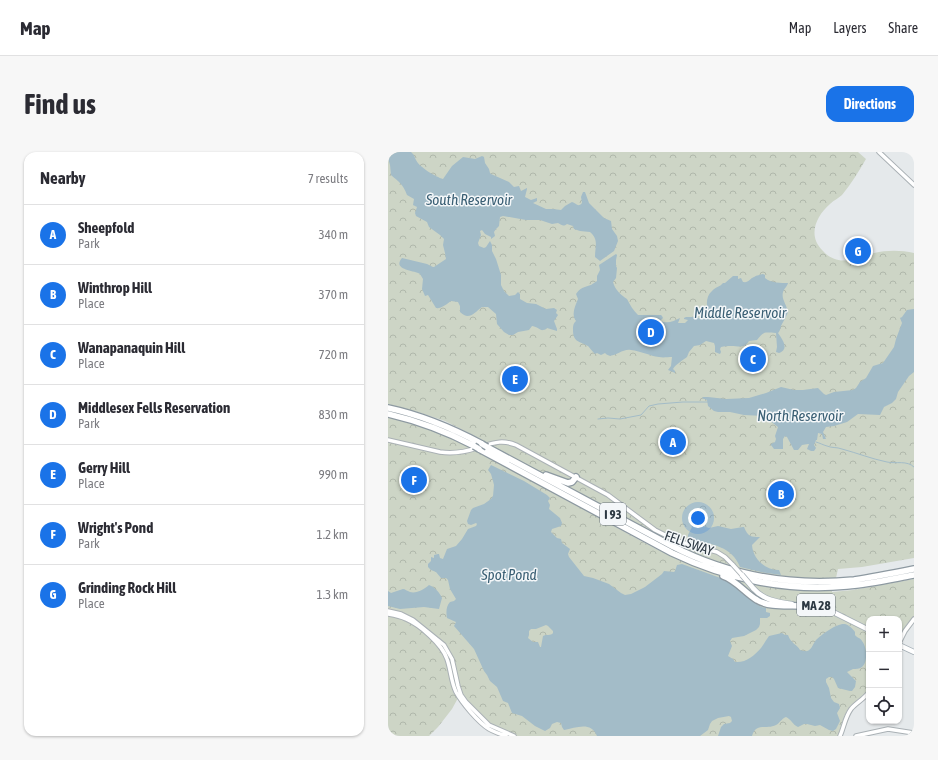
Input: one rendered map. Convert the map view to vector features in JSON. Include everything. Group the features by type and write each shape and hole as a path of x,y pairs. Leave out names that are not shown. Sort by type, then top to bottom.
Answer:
{"highway":[{"name":"I 93","path":"388,408 439,423 459,432 481,446 666,550 713,570 757,582 808,587 853,586 914,575"},
{"name":"I 93","path":"388,414 416,421 481,446 527,468 678,549 709,562 741,572 769,578 830,581 864,578 914,568"},
{"path":"527,468 568,483 572,482 576,477"},
{"path":"713,570 735,582 752,596 764,603 772,605 803,606"}],"main road":[{"path":"879,152 914,185"},
{"name":"FELLSWAY","path":"388,440 447,453 463,452 495,442 506,442 518,445 615,499 663,535 679,542 717,552 726,558 753,588 765,598 773,601 828,610 866,628"},
{"name":"FELLSWAY","path":"760,594 773,598 826,607 837,611 866,627"},
{"path":"388,611 401,614 413,620 448,650 452,659 459,689 466,702 489,725 514,736"},
{"path":"388,614 402,617 411,622 443,646 457,693 466,706 487,727 506,736"},
{"path":"902,638 914,619"},
{"path":"902,646 914,652"},
{"path":"451,673 455,672"},
{"path":"840,736 849,712 853,706 866,695"},
{"path":"856,736 888,729 914,733"}],"green space":[{"path":"388,152 858,152 866,159 842,195 821,214 817,220 814,233 818,245 823,251 828,256 838,260 851,259 884,251 914,253 914,558 862,567 838,569 836,578 821,579 774,576 729,566 684,549 445,421 388,404"},
{"path":"388,417 434,431 476,450 630,535 684,562 713,573 757,584 787,588 832,590 832,592 853,590 914,579 914,617 907,624 902,633 902,616 866,616 866,692 848,709 843,719 838,736 503,736 489,730 458,698 452,709 429,736 388,736"}],"water":[{"name":"South Reservoir","path":"388,152 411,152 420,166 443,179 452,166 463,157 475,159 482,156 484,157 485,163 491,174 509,182 514,187 519,186 521,191 527,188 525,197 531,200 537,198 537,201 533,203 546,209 561,210 572,202 579,205 582,203 581,197 583,192 585,192 589,203 604,218 611,221 612,229 617,236 618,241 614,251 600,261 595,257 596,241 590,232 574,229 573,226 567,224 563,226 558,223 552,224 540,220 526,220 503,216 500,217 499,226 494,232 495,236 491,239 491,237 485,234 482,230 480,231 481,235 478,243 479,246 484,248 490,241 501,275 501,285 509,296 515,295 518,292 520,294 520,299 527,303 536,304 546,309 554,308 557,310 556,313 558,315 554,321 557,331 547,328 542,330 532,326 529,330 509,335 497,324 496,314 488,307 482,307 474,314 469,316 463,315 460,312 458,302 451,301 442,307 436,308 428,295 425,296 422,289 423,279 420,274 401,267 400,262 402,258 434,267 446,259 443,245 444,239 429,227 427,222 416,216 415,213 417,207 413,205 414,199 407,195 399,182 391,175"},
{"name":"Middle Reservoir","path":"616,254 616,278 613,282 617,290 627,299 638,315 661,315 663,318 660,321 663,322 671,322 680,318 678,323 685,323 688,320 684,319 686,317 697,317 701,319 709,317 707,303 708,296 733,276 738,276 738,279 741,278 743,282 745,282 763,274 765,275 765,278 770,281 788,283 784,291 783,300 788,312 778,333 785,346 784,349 779,353 776,352 776,333 763,333 757,340 749,341 743,346 721,347 720,354 715,352 714,343 706,341 700,345 694,346 687,357 674,367 673,369 675,373 668,370 671,366 672,357 656,356 631,350 611,356 605,353 601,355 597,353 595,354 588,346 577,341 573,334 573,326 576,321 574,313 578,299 576,294 584,287 597,281 597,276 600,270 599,265"},
{"name":"North Reservoir","path":"914,309 914,372 909,376 898,392 896,399 884,407 880,415 858,414 847,422 826,427 823,432 826,439 823,439 822,434 818,433 817,440 814,445 816,448 814,451 807,449 809,444 802,445 798,450 794,450 785,436 783,439 783,449 774,449 771,444 775,442 778,427 766,416 714,411 708,406 707,400 702,398 749,398 781,387 794,390 818,388 826,395 834,392 853,390 866,378 873,366 883,363 894,347 902,323 900,318 907,310"},
{"name":"Spot Pond","path":"491,465 524,481 550,498 548,501 550,505 549,509 560,518 562,523 561,526 552,529 551,532 557,538 561,539 562,543 570,549 568,554 569,557 584,576 609,584 625,595 631,594 645,587 664,571 674,572 677,565 682,564 726,580 759,605 766,608 766,612 770,613 770,616 767,618 760,618 759,627 756,630 744,636 732,638 730,641 732,646 728,656 735,662 746,660 753,656 761,648 769,636 782,633 788,635 800,650 806,651 810,649 816,640 822,635 838,625 845,624 852,628 855,635 861,639 864,644 866,658 862,667 847,672 856,681 855,687 852,691 838,688 832,677 826,679 831,698 834,702 839,704 840,708 837,713 840,721 836,729 833,731 820,725 815,726 807,724 798,727 786,717 776,725 756,729 752,736 718,736 721,727 732,721 731,717 729,716 712,721 708,730 700,736 597,736 591,728 578,727 564,730 561,723 557,722 552,724 550,728 545,731 535,726 522,716 512,713 508,703 503,701 497,687 490,681 484,671 474,649 454,626 456,622 447,618 446,612 448,605 456,599 450,589 448,580 446,578 441,578 436,572 428,567 431,557 434,558 434,555 439,554 440,558 443,559 447,549 456,546 468,529 476,526 476,523 471,525 468,524 467,521 473,508 484,504 493,496 494,485 491,474 488,470","holes":["546,625 553,631 553,633 543,636 541,647 538,642 533,642 528,638 529,631 531,629 536,629"]},
{"path":"693,521 697,527 700,525 709,528 718,526 731,529 744,527 750,536 760,537 752,545 757,559 769,568 779,570 781,575 740,567 732,554 726,550 688,538 692,527 690,524"},
{"path":"429,585 437,590 442,598 439,609 424,607 400,609 388,606 388,591 391,593 403,589 410,592 418,592"}],"waterway":[{"path":"598,419 620,419 641,415 649,406 658,404 708,402"},
{"path":"816,442 881,461 890,463 905,463 914,467"}],"place":[{"name":"Grinding Rock Hill","path":"858,251"},
{"name":"Middlesex Fells Reservation","path":"651,332"},
{"name":"Wanapanaquin Hill","path":"753,359"},
{"name":"Gerry Hill","path":"515,379"},
{"name":"Sheepfold","path":"673,442"},
{"name":"Wright's Pond","path":"414,480"},
{"name":"Winthrop Hill","path":"781,494"}]}
